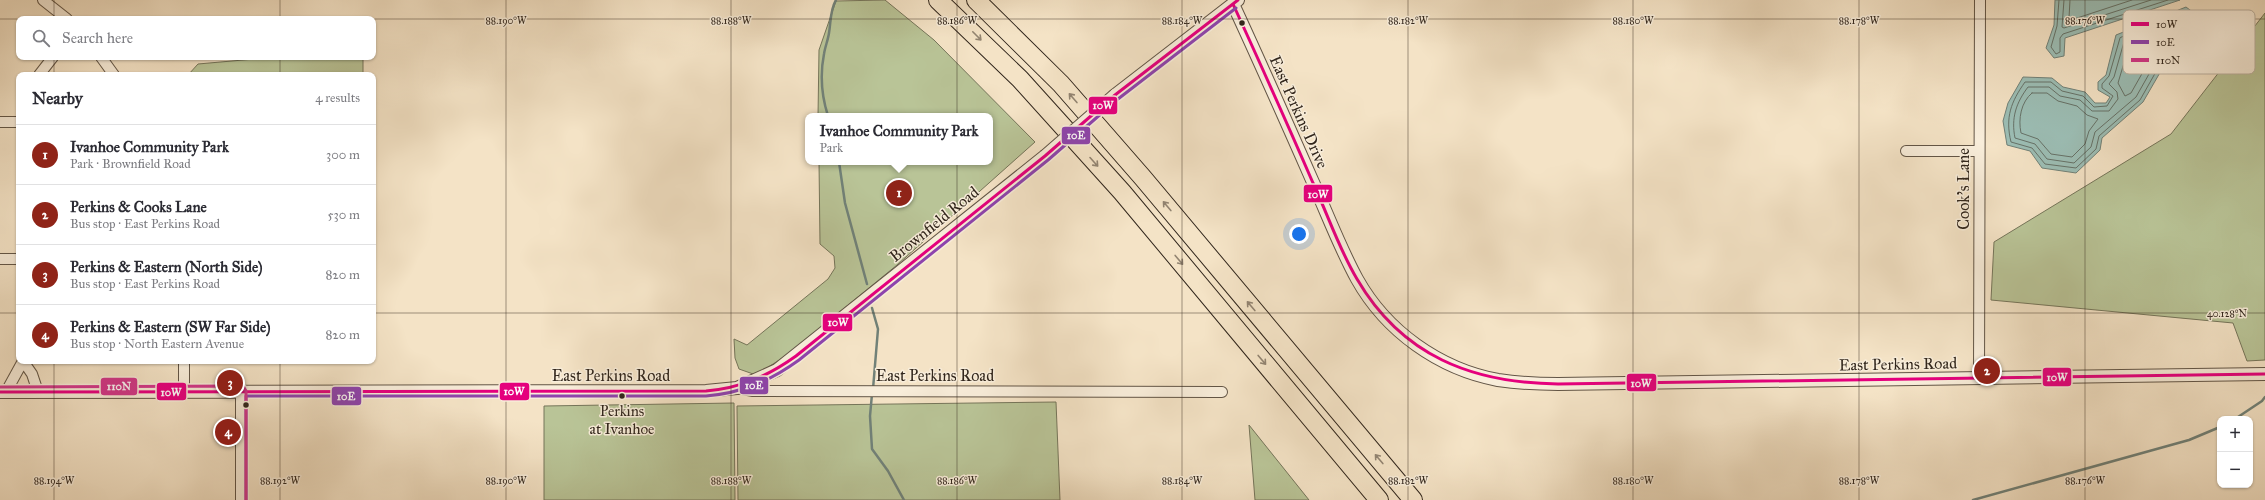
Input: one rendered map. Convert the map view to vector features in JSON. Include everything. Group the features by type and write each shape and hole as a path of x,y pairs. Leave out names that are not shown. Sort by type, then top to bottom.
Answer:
{"highway":[{"path":"938,0 1020,79 1122,192 1379,500"},
{"path":"976,0 1060,84 1133,166 1413,500"}],"street":[{"path":"43,0 63,16"},
{"name":"Cook's Lane","path":"1979,378 1978,151 1980,0"},
{"name":"Brownfield Road","path":"737,388 777,370 1045,156 1115,95 1235,2"},
{"name":"East Perkins Drive","path":"1235,2 1345,255 1370,299 1396,329 1437,358 1472,373 1497,380 1532,384"},
{"path":"41,72 51,60"},
{"path":"103,60 112,72"},
{"path":"0,122 16,122"},
{"path":"1906,151 1978,151"},
{"path":"0,259 16,259"},
{"path":"3,392 21,364"},
{"path":"25,364 32,374 38,392"},
{"path":"184,364 184,391"},
{"name":"East Perkins Road","path":"1532,384 2263,374"},
{"name":"East Perkins Road","path":"3,392 706,391 737,388 753,390 861,392 1222,392"},
{"path":"241,391 241,500"}],"green space":[{"path":"885,0 934,40 1035,142 897,265 787,355 756,375 739,369 735,358 734,339 747,345 828,279 835,268 834,256 820,244 819,165 993,165 993,113 818,113 819,50 836,1"},
{"path":"2265,13 2265,360 2247,361 2233,323 1991,300 1994,242 2171,134 2218,74 2255,74 2255,26"},
{"path":"243,60 363,60 363,72 191,72 198,64"},
{"path":"1056,402 1060,500 738,500 737,406"},
{"path":"734,403 735,500 544,500 544,406"},
{"path":"1249,425 1309,500 1255,500"}],"water":[{"path":"2055,0 2180,0 2150,10 2123,10 2123,19 2065,38 2064,56 2054,58 2046,48 2054,25"},
{"path":"2186,7 2190,10 2178,10"},
{"path":"2123,32 2123,74 2159,74 2143,102 2102,138 2100,150 2076,173 2042,168 2030,151 2007,145 2003,121 2008,103 2023,77 2052,78 2063,87 2085,92 2095,103 2106,103 2110,97 2098,90 2098,82 2106,75 2116,35"}],"waterway":[{"path":"827,113 823,93 822,69 824,51 836,0"},
{"path":"839,165 845,203 867,284"},
{"path":"872,308 878,329 873,389"},
{"path":"872,394 870,416 872,449 888,471 904,500"},
{"path":"2240,416 2262,401 2265,397"},
{"path":"1973,500 2189,440 2217,428"}],"transit line":[{"name":"10W","path":"0,392 706,391 742,384 764,375 796,356 1045,156 1115,95 1238,0"},
{"name":"10W","path":"1233,4 1339,244 1357,279 1375,306 1395,328 1418,346 1442,360 1468,371 1497,378 1558,384 2265,374"},
{"name":"10E","path":"246,500 246,396 706,396 744,389 766,380 799,360 1048,160 1118,99 1236,8"},
{"name":"110N","path":"0,387 243,386 246,391 246,500"}],"place":[{"name":"Ivanhoe Community Park","path":"899,193"},
{"name":"Perkins & Cooks Lane","path":"1987,371"},
{"name":"Perkins & Eastern (North Side)","path":"230,383"},
{"name":"Perkins at Ivanhoe","path":"622,396"},
{"name":"Perkins & Eastern (SW Far Side)","path":"228,432"}]}
